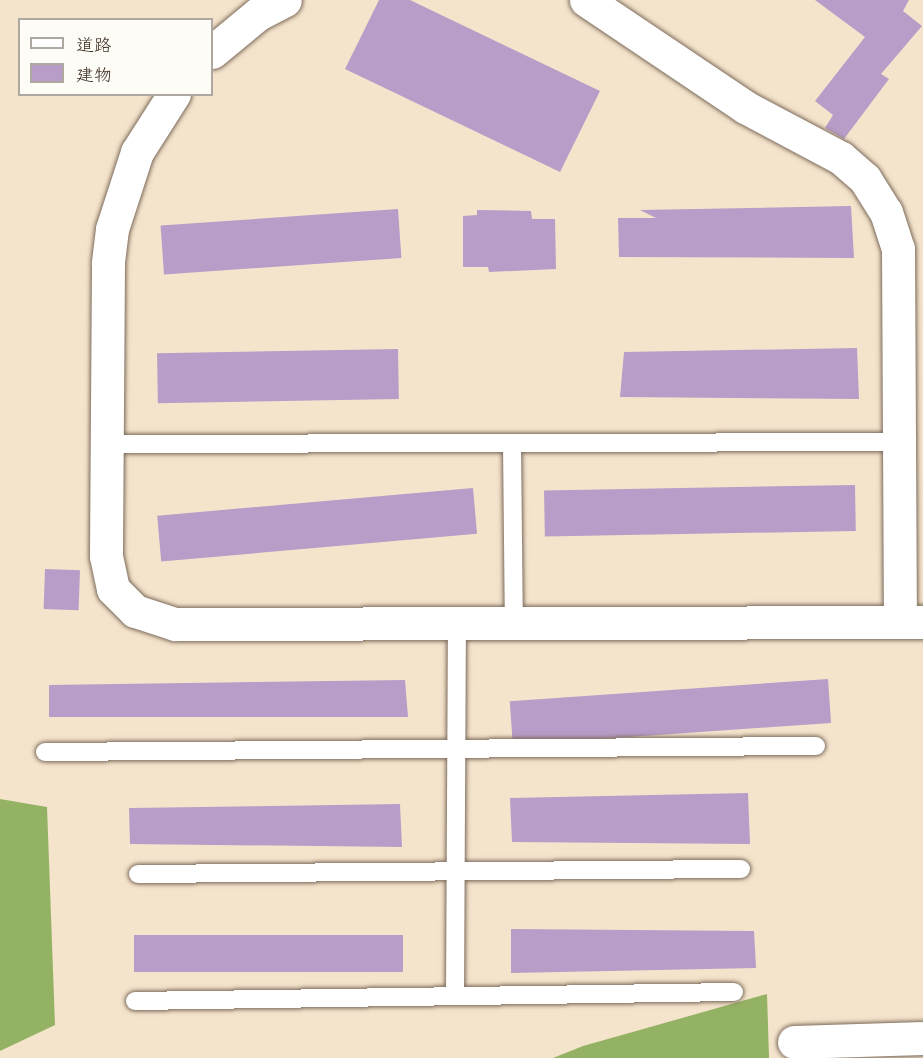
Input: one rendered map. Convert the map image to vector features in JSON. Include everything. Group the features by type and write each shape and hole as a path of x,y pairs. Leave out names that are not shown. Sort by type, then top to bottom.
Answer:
{"street":[{"path":"213,51 258,14 285,0"},
{"path":"173,96 137,153 112,229 107,279 108,574 124,602 144,615 175,624 911,622 899,442 898,249 886,212 865,179 841,158 745,107 586,0"},
{"path":"794,1042 923,1038"}],"lane":[{"path":"106,444 899,442"},
{"path":"512,444 514,624"},
{"path":"455,996 457,624"},
{"path":"45,752 816,746"},
{"path":"138,874 741,869"},
{"path":"135,1001 734,992"}],"green space":[{"path":"0,799 47,807 55,1025 0,1051"},
{"path":"767,994 769,1058 553,1058 583,1046"}],"building":[{"path":"379,0 410,0 600,91 560,172 345,69"},
{"path":"815,0 909,0 903,11 922,26 881,74 889,79 844,139 825,128 833,115 815,101 865,37"},
{"path":"851,206 854,258 619,257 618,218 656,218 640,210"},
{"path":"398,209 401,258 164,274 161,226"},
{"path":"477,210 531,211 532,219 555,219 556,269 489,272 488,267 463,267 463,216 477,215"},
{"path":"857,348 859,399 620,397 624,352"},
{"path":"398,349 399,399 158,403 157,353"},
{"path":"855,485 856,531 545,536 544,490"},
{"path":"473,488 477,534 161,561 157,516"},
{"path":"45,569 80,570 79,610 44,609"},
{"path":"828,679 831,723 513,745 510,701"},
{"path":"405,680 408,717 49,717 49,685"},
{"path":"748,793 750,844 512,842 510,798"},
{"path":"400,804 402,847 130,844 129,808"},
{"path":"511,929 754,931 756,968 511,973"},
{"path":"134,935 403,935 403,972 134,972"}]}
